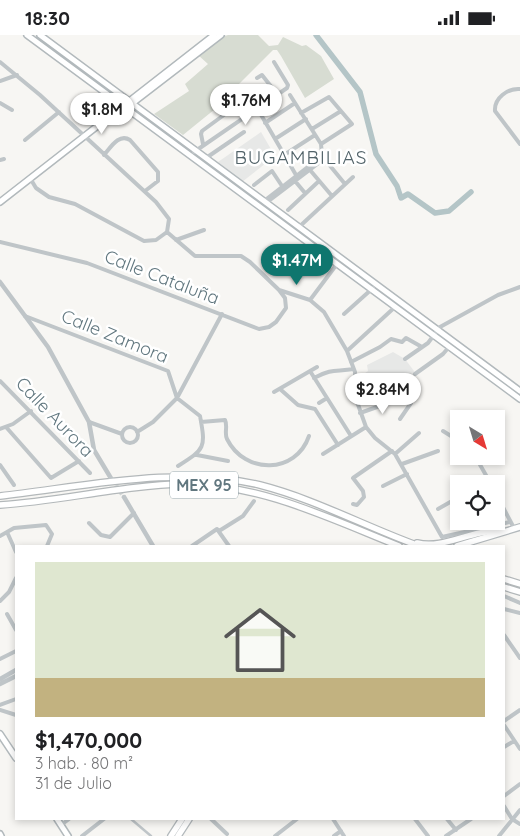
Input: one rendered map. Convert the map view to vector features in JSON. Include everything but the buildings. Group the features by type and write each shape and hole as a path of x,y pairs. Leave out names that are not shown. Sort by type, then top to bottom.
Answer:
{"main road":[{"path":"27,35 110,97 121,108 131,112"},
{"path":"40,35 376,284 436,330 449,347 520,399"},
{"path":"0,202 214,35"},
{"path":"120,95 129,96 139,92 220,35"},
{"path":"130,102 139,92"},
{"path":"110,97 121,108 131,112 395,307 443,334 520,391"},
{"path":"304,240 308,235"},
{"name":"MEX 95","path":"0,496 171,477 237,481 290,494 416,545"},
{"name":"MEX 95","path":"0,506 164,485 223,487 249,491 285,502 397,545"},
{"path":"0,492 43,491"},
{"path":"460,545 517,528"},
{"path":"406,541 427,545 490,531 501,532"},
{"path":"505,579 520,584"},
{"path":"505,587 520,592"},
{"path":"0,734 15,756"},
{"path":"58,820 68,836"},
{"path":"171,836 181,820"},
{"path":"178,836 188,820"}],"street":[{"path":"0,62 58,112 165,211 169,219 166,232 156,240 144,241 75,204 49,197 36,188 30,178"},
{"path":"191,156 195,150 288,87 274,63"},
{"path":"0,81 17,75"},
{"path":"257,78 262,75 277,94"},
{"path":"520,89 506,92 494,105 498,116 520,144"},
{"path":"290,95 321,144 323,158 345,184"},
{"path":"301,113 329,97 352,126 321,144"},
{"path":"203,145 202,131 244,101"},
{"path":"0,103 12,110"},
{"path":"266,123 295,103"},
{"path":"312,129 341,111"},
{"path":"25,140 58,112"},
{"path":"260,113 296,175"},
{"path":"275,139 306,119"},
{"path":"206,158 244,132"},
{"path":"284,155 315,135"},
{"path":"104,155 118,139 124,137 130,140 158,172 158,181 145,191"},
{"path":"265,202 310,170 323,158"},
{"path":"265,202 296,175 323,158"},
{"path":"310,170 332,196"},
{"path":"254,185 272,171 282,186"},
{"path":"299,227 353,177"},
{"path":"295,181 306,193"},
{"path":"288,210 320,181"},
{"path":"176,240 204,229"},
{"path":"166,232 195,256 221,255 245,258 279,290 310,300 324,312 347,351 354,369 356,399 366,427 375,438 394,452 442,537 510,522"},
{"name":"Calle Cataluña","path":"0,242 87,263 259,329 269,327 282,316 286,308 285,298 279,290"},
{"path":"310,300 337,264"},
{"path":"0,282 48,347 89,422 94,450 112,480"},
{"path":"344,314 376,284"},
{"path":"405,359 422,347 436,330 498,295 520,287"},
{"path":"347,351 395,307"},
{"path":"122,434 123,439 131,443 136,441 137,432 153,421 177,397 222,314"},
{"name":"Calle Zamora","path":"26,316 164,369 172,377 177,397"},
{"path":"351,362 391,339 402,342 406,338 422,347"},
{"path":"415,374 436,360 449,347"},
{"path":"274,392 317,367"},
{"path":"314,378 329,370 354,369"},
{"path":"310,371 351,436"},
{"name":"Calle Aurora","path":"0,381 90,473"},
{"path":"280,389 298,405 315,409 338,445"},
{"path":"177,397 197,412 201,422 204,444 197,455 178,467"},
{"path":"319,403 326,398"},
{"path":"360,413 394,401 408,400 411,403 400,419"},
{"path":"0,429 20,420 31,411"},
{"path":"201,422 226,420 226,434 230,443 243,457 254,464 265,467 273,466 299,455 305,449 309,436"},
{"path":"89,422 122,434"},
{"path":"6,427 51,478 79,461"},
{"path":"122,434 128,427 134,428 137,432"},
{"path":"323,454 366,427"},
{"path":"442,431 450,436"},
{"path":"353,504 357,505 364,497 363,491 353,478 394,452 419,433"},
{"path":"402,464 438,451"},
{"path":"197,455 228,461"},
{"path":"0,465 14,485"},
{"path":"383,486 407,474"},
{"path":"124,497 152,545"},
{"path":"194,545 215,530 219,531 243,516 254,501"},
{"path":"438,509 450,502"},
{"path":"505,512 510,522 517,528"},
{"path":"89,523 101,535 110,537 134,513"},
{"path":"0,536 26,526 46,525 52,534 47,545"},
{"path":"219,531 229,545"},
{"path":"7,532 15,550"},
{"path":"200,541 203,545"},
{"path":"0,601 9,592 15,580"},
{"path":"505,596 520,603"},
{"path":"505,609 520,613"},
{"path":"7,614 15,627"},
{"path":"505,636 520,658"},
{"path":"0,659 15,652"},
{"path":"0,679 15,671"},
{"path":"0,684 15,676"},
{"path":"0,705 15,699"},
{"path":"0,710 15,715"},
{"path":"505,720 520,710"},
{"path":"505,727 520,749"},
{"path":"505,746 514,741"},
{"path":"505,795 520,784"},
{"path":"505,808 512,819 520,824"},
{"path":"499,836 520,810"},
{"path":"61,825 68,820"},
{"path":"82,836 103,820"},
{"path":"132,820 151,836"},
{"path":"212,820 227,834"},
{"path":"275,836 296,820"},
{"path":"334,820 344,836"},
{"path":"416,820 428,836"},
{"path":"448,820 456,829"},
{"path":"446,836 470,820"},
{"path":"334,836 341,831"}],"shaded area":[{"path":"228,35 258,35 269,46 278,45 283,37 302,46 306,45 321,56 334,79 305,98 277,50 273,50 234,89 236,92 183,135 154,114 189,91 185,84 208,64 198,55 219,38"},
{"path":"261,132 275,156 242,182 218,162"},
{"path":"393,352 405,359 417,375 406,383 412,393 405,399 398,399 393,391 382,395 377,393 370,381 360,384 361,376 368,371 367,365"}],"waterway":[{"path":"316,35 360,92 376,154 397,186 401,198 408,194 435,213 449,211 471,192"}],"tunnel":[{"path":"112,480 124,497"}],"district":[{"name":"BUGAMBILIAS","path":"301,157"}]}
